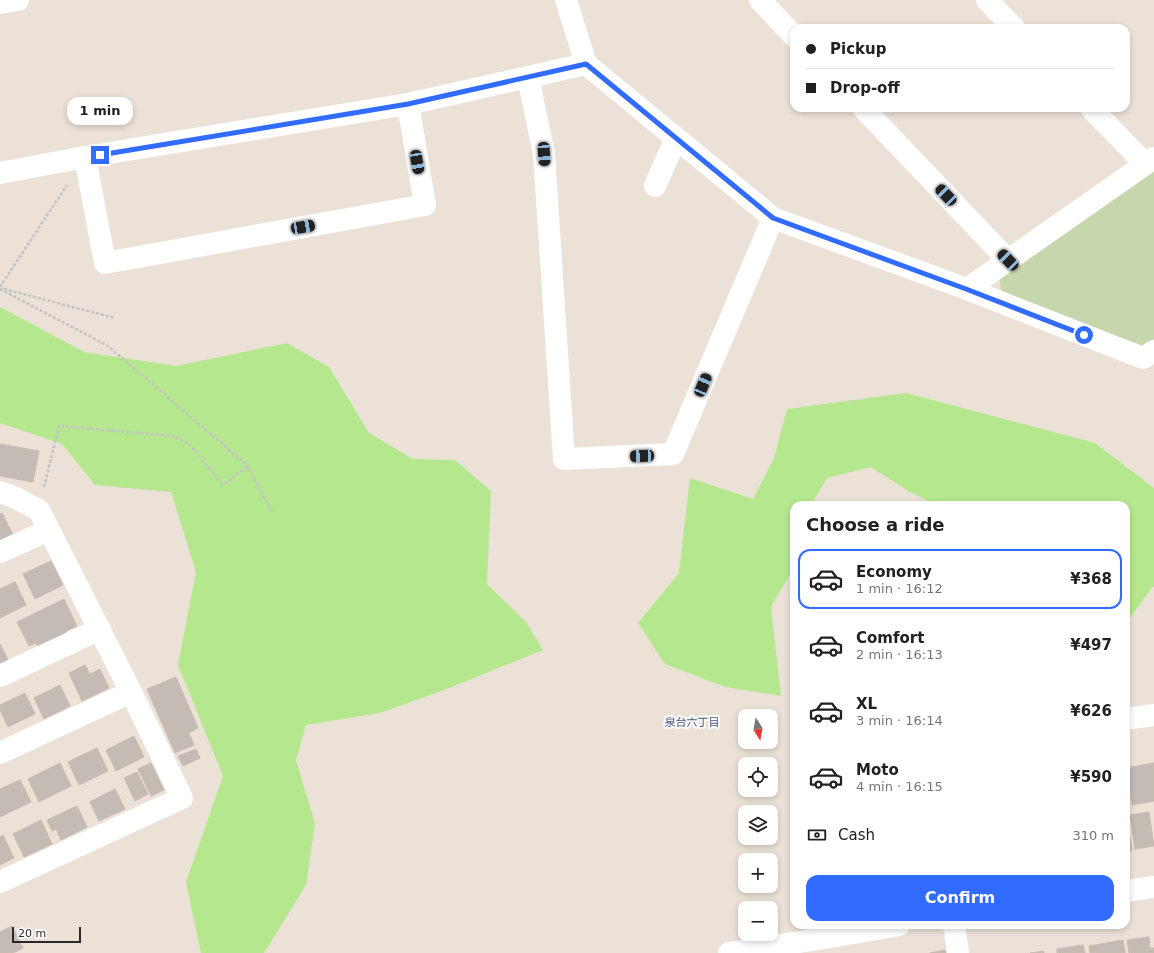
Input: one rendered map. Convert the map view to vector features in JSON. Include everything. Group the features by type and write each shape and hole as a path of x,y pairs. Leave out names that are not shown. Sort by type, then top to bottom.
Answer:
{"street":[{"path":"0,3 18,0"},
{"path":"566,0 586,64 773,218 966,289 1143,358 1154,351"},
{"path":"760,0 790,32"},
{"path":"987,0 1010,24"},
{"path":"0,173 85,157 408,104 586,64"},
{"path":"528,77 544,154 564,459 673,454 773,218"},
{"path":"85,157 105,263 425,205 408,104"},
{"path":"867,112 1008,260"},
{"path":"966,289 1150,161 1095,112"},
{"path":"655,186 676,138"},
{"path":"0,492 14,497 39,510 100,629 182,798 0,882"},
{"path":"0,552 49,530"},
{"path":"0,676 100,629"},
{"path":"0,753 131,692"},
{"path":"1130,718 1154,715"},
{"path":"1130,891 1154,888"},
{"path":"740,952 850,937 883,929"},
{"path":"955,929 958,953"}],"path":[{"path":"0,288 85,157"},
{"path":"0,288 115,318"},
{"path":"0,288 108,346 248,466 272,512"},
{"path":"39,510 59,426 172,436 189,444 223,485 248,466"}],"green space":[{"path":"1154,166 1154,339 1137,351 1002,296 999,274"},
{"path":"0,307 84,352 176,366 287,343 329,367 369,433 413,459 455,460 491,491 487,584 526,622 543,650 444,690 380,713 306,725 296,760 315,824 306,885 264,953 201,953 186,882 223,776 178,665 196,572 171,492 95,485 62,444 0,423"},
{"path":"906,393 1095,443 1154,488 1154,587 1152,587 1130,618 1130,501 929,501 908,491 871,467 827,478 813,501 790,501 790,575 771,607 781,696 725,687 665,664 638,623 679,573 690,478 753,499 774,458 787,409"}],"building":[{"path":"0,444 39,451 33,482 0,476"},
{"path":"2,513 13,535 0,541 0,514"},
{"path":"51,561 63,585 35,599 23,574"},
{"path":"15,582 26,605 0,618 0,589"},
{"path":"64,599 77,626 66,631 67,634 39,648 36,643 29,646 17,622"},
{"path":"0,644 8,660 0,663"},
{"path":"85,665 90,674 100,669 109,688 82,701 69,673"},
{"path":"176,677 198,728 189,733 194,745 175,753 147,689"},
{"path":"60,685 70,706 44,719 34,698"},
{"path":"25,693 35,714 8,727 0,710 0,705"},
{"path":"134,736 144,757 116,771 106,750"},
{"path":"97,748 108,771 79,785 68,762"},
{"path":"196,749 200,758 183,766 178,756"},
{"path":"60,763 71,786 39,802 28,779"},
{"path":"151,763 164,790 151,796 138,769"},
{"path":"1154,763 1154,801 1132,805 1130,793 1130,767"},
{"path":"137,772 148,794 135,801 124,778"},
{"path":"20,780 31,802 0,817 0,789"},
{"path":"115,789 125,809 99,821 90,802"},
{"path":"77,806 87,827 61,840 56,829 52,831 47,820"},
{"path":"1149,812 1154,846 1135,849 1130,815"},
{"path":"41,820 52,844 24,857 13,834"},
{"path":"3,835 14,858 0,865 0,837"},
{"path":"1130,838 1132,850 1130,850"},
{"path":"12,926 23,948 13,953 0,953 0,932"},
{"path":"1149,937 1150,948 1154,948 1154,953 1129,953 1127,940"},
{"path":"1123,940 1125,953 1090,953 1089,946"},
{"path":"1083,945 1085,953 1057,953 1057,949"},
{"path":"945,950 946,953 930,953"},
{"path":"1044,951 1044,953 1030,953"}],"district":[{"name":"泉台六丁目","path":"692,722"}],"route":[{"path":"100,155 408,104 586,64 773,218 966,289 1084,335"}]}
